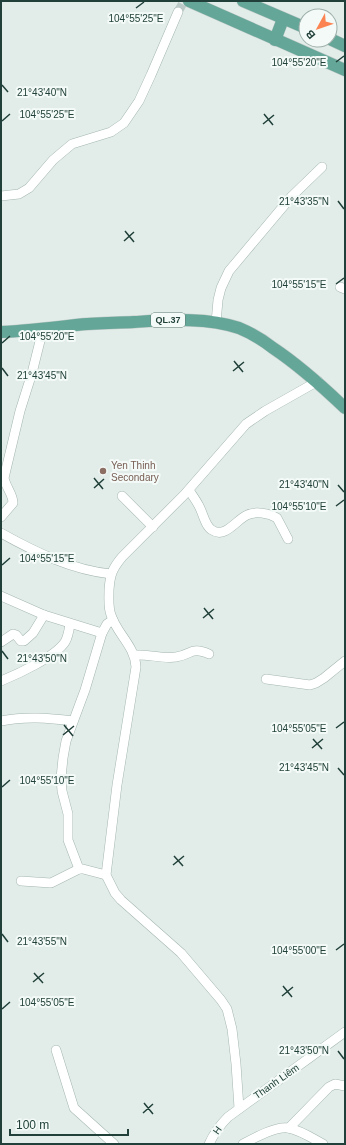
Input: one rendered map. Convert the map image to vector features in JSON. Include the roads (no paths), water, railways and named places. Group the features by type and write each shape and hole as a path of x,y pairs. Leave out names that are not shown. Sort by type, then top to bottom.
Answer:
{"main road":[{"path":"189,1 345,70"},
{"path":"243,1 298,25"},
{"path":"275,40 283,18"},
{"name":"QL.37","path":"1,332 43,330 77,325 165,320 196,320 240,328 260,338 318,381 345,408"}],"street":[{"path":"1,196 19,194 29,188 53,160 72,144 110,132 124,123 139,101 178,12"},
{"path":"216,323 218,300 221,288 229,271 292,196 322,167"},
{"path":"1,518 13,503 12,496 6,487 4,478 20,411 43,330"},
{"path":"239,1108 232,1029 227,1009 181,953 121,900 113,889 106,875 117,785 136,667 135,655 112,620 109,606 111,574 113,567 122,557 189,490 246,424 265,411 318,381"},
{"path":"189,490 200,507 208,526 213,531 218,533 226,530 246,515 266,514 277,518 288,539"},
{"path":"122,496 153,527"},
{"path":"1,533 31,550 76,567 111,574"},
{"path":"2,598 44,615 102,633"},
{"path":"1,642 13,634 21,641 24,641 32,633 44,615"},
{"path":"79,869 68,840 68,814 62,792 61,778 66,741 85,690 102,633 112,620"},
{"path":"1,681 31,667 56,651 65,643 70,624"},
{"path":"135,655 172,658 179,657 195,650 209,654"},
{"path":"266,679 310,685 316,683 345,661"},
{"path":"1,721 20,718 73,721"},
{"path":"20,881 52,883 79,869 106,875"},
{"name":"Thanh Liêm","path":"228,1117 345,1032"},
{"path":"56,1050 74,1108 114,1144"},
{"path":"289,1128 329,1087 335,1084 345,1086"},
{"name":"H","path":"210,1144 216,1131 228,1117"},
{"path":"243,1144 272,1131 283,1128 289,1128 323,1144"}],"tunnel":[{"path":"178,12 184,1"}],"place":[{"name":"Yen Thinh Secondary","path":"103,471"}]}
